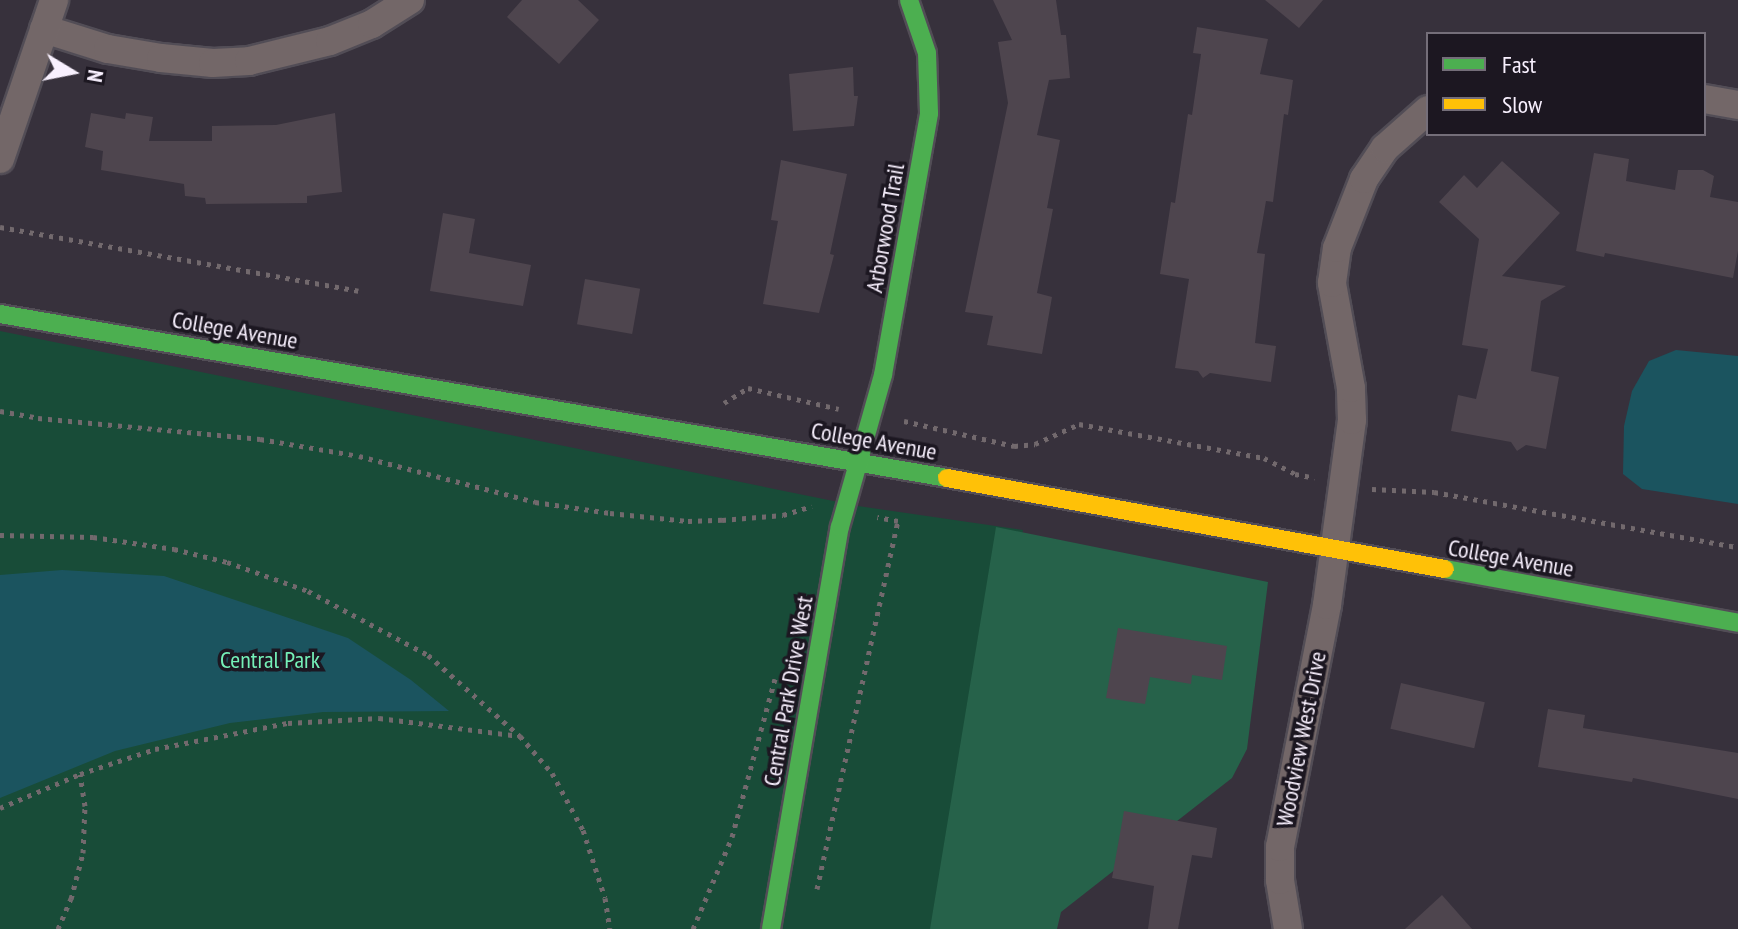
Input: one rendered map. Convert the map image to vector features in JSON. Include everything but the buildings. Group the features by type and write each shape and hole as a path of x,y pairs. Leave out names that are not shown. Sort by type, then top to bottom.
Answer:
{"main road":[{"name":"Arborwood Trail","path":"858,463 873,415 929,113 927,53 909,0"},
{"name":"College Avenue","path":"0,314 858,463 1738,623"},
{"name":"Central Park Drive West","path":"771,929 840,527 858,463"}],"street":[{"path":"0,159 54,0"},
{"path":"44,29 108,49 161,58 213,63 249,61 330,41 372,24 410,0"},
{"path":"1706,99 1738,105"},
{"name":"Woodview West Drive","path":"1288,929 1280,880 1280,847 1335,550 1352,420 1351,388 1332,283 1337,248 1348,212 1364,179 1385,148 1426,112"}],"path":[{"path":"0,227 358,291"},
{"path":"717,407 748,388 1014,446 1035,444 1079,424 1264,458 1295,474 1344,485 1434,492 1738,547"},
{"path":"0,411 38,418 274,441 359,456 535,502 610,513 688,521 722,520 783,515 808,505 807,517"},
{"path":"816,893 898,521"},
{"path":"0,535 69,535 133,542 198,554 283,580 428,655 520,736 552,773 583,830 605,898 610,929"},
{"path":"693,929 732,837 777,668"},
{"path":"0,808 80,774 203,737 337,718 379,718 520,736"},
{"path":"58,929 71,899 83,853 85,806 80,774"}],"green space":[{"name":"Central Park","path":"0,331 858,506 1023,530 952,929 0,929"},
{"path":"996,527 1268,582 1247,749 1232,778 1061,912 1057,929 930,929"}],"water":[{"path":"1676,350 1738,356 1738,504 1642,489 1623,474 1624,426 1632,391 1649,361"},
{"path":"62,570 164,576 348,638 411,680 449,711 323,712 230,723 115,751 0,798 0,575"}],"traffic: fast":[{"path":"771,929 840,527 883,375 929,113 927,53 909,0"},
{"path":"0,314 947,478"},
{"path":"1445,569 1738,623"}],"traffic: slow":[{"path":"947,478 1445,569"}]}
